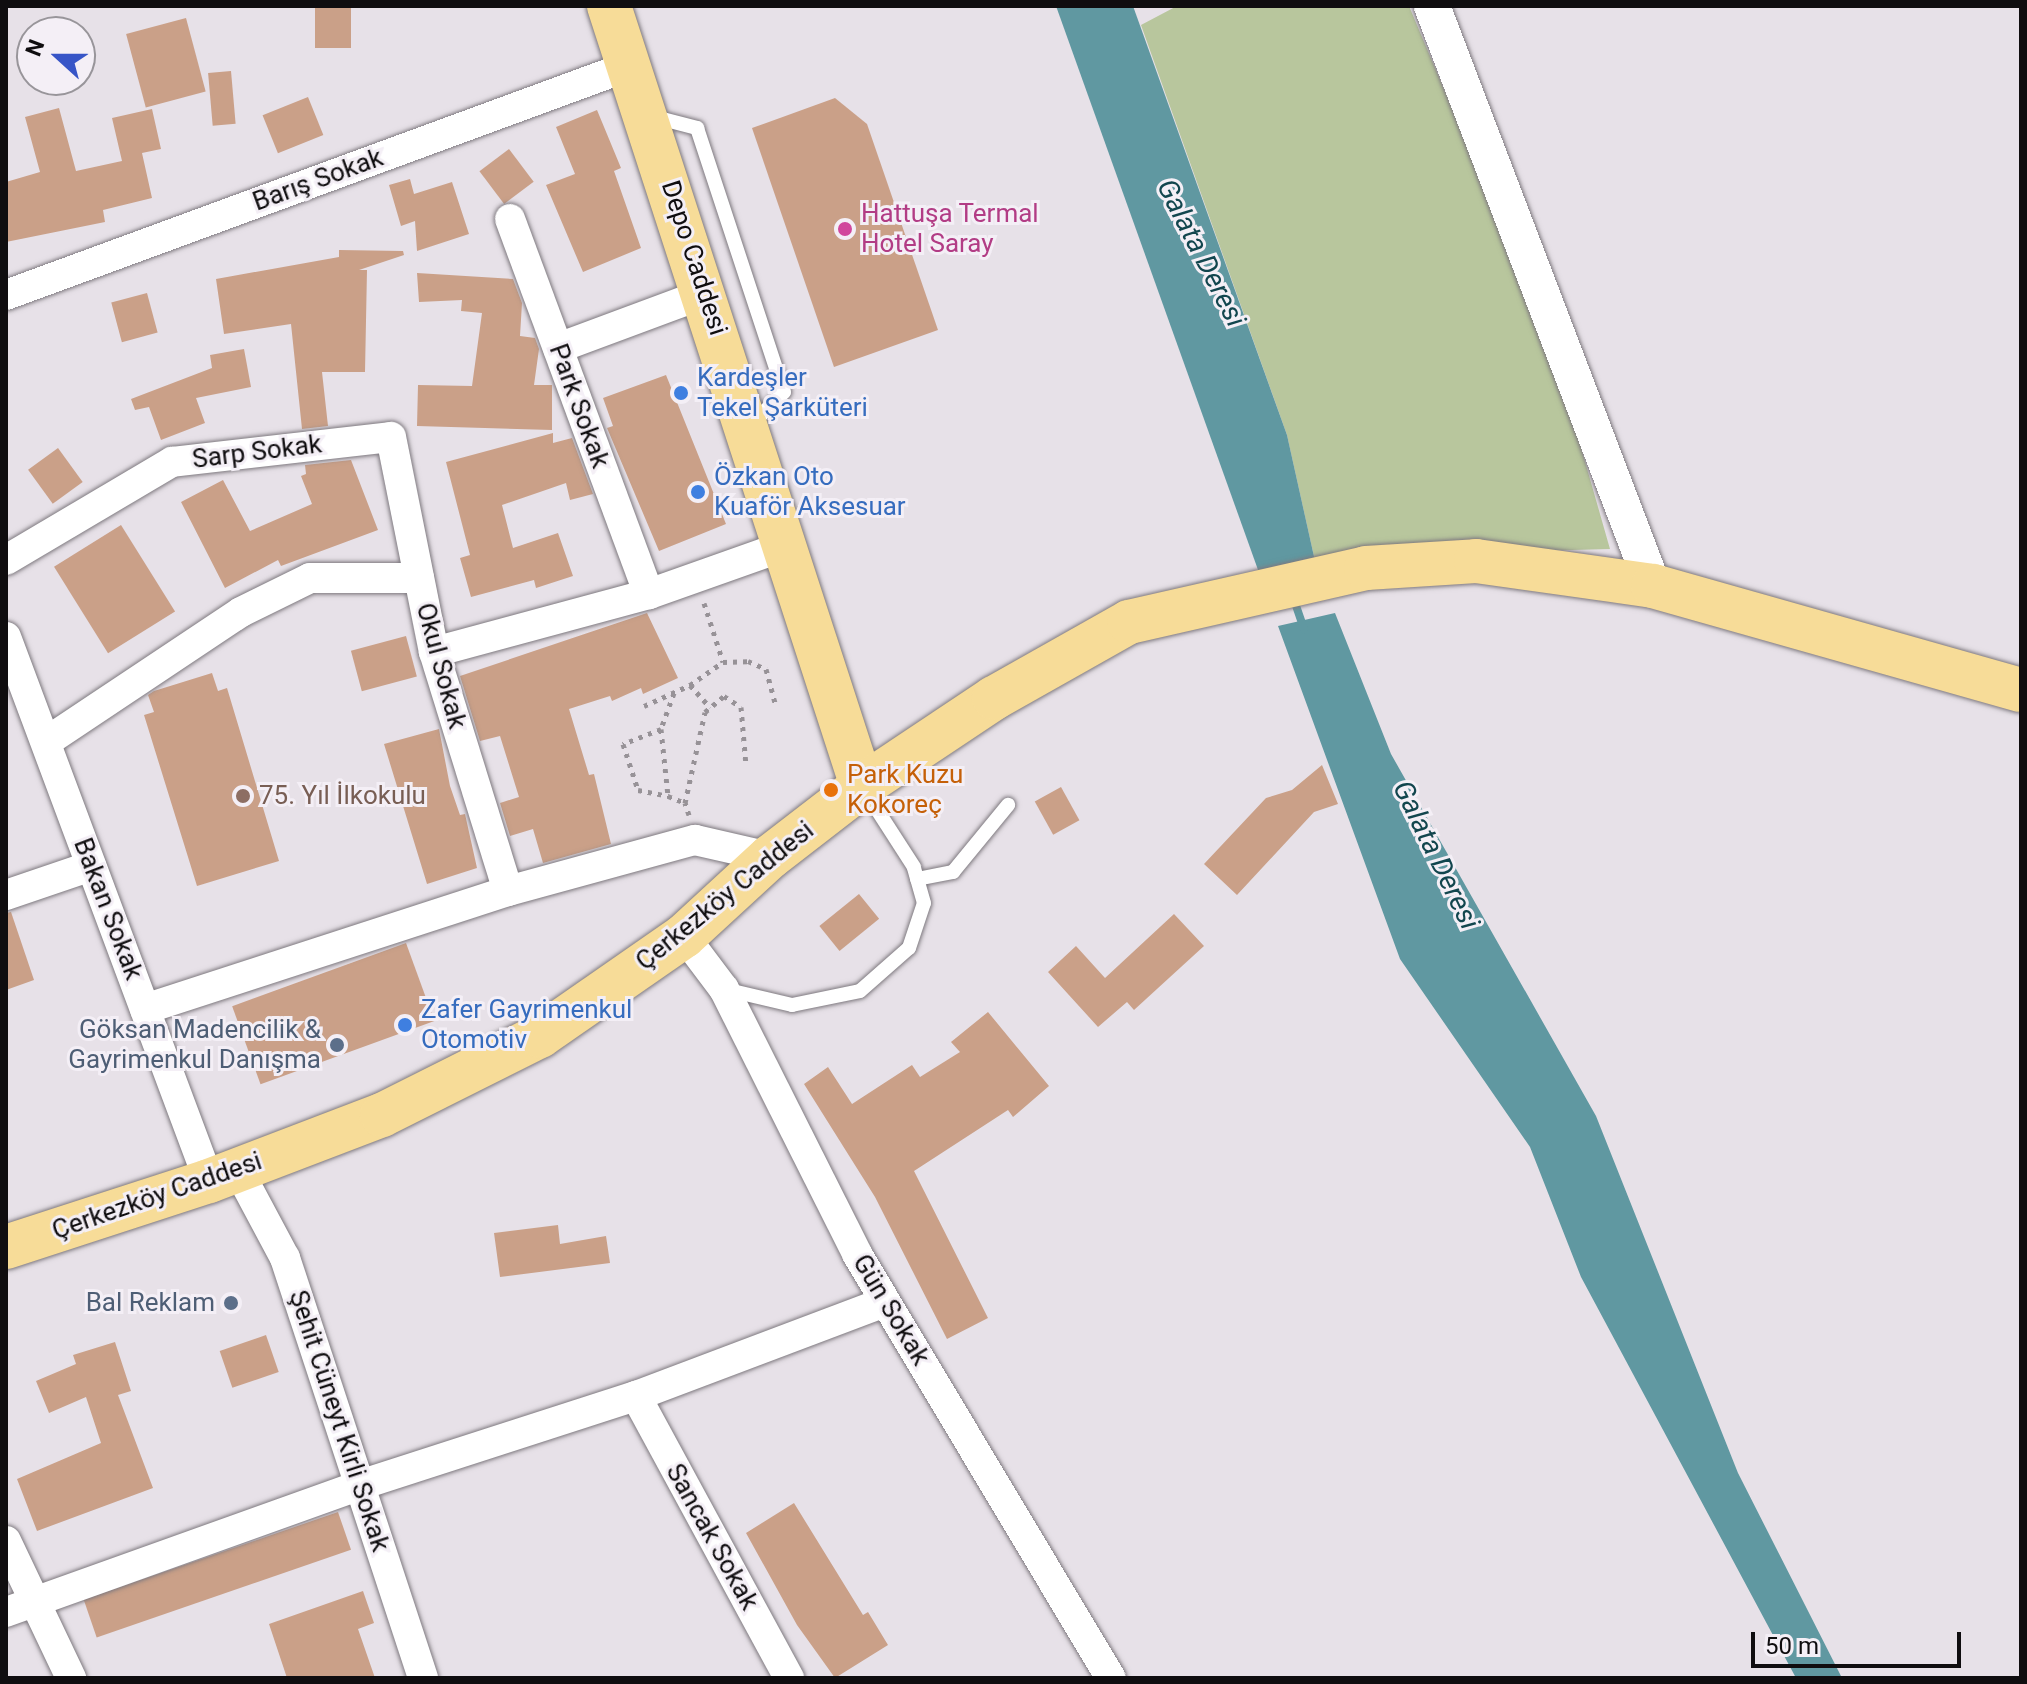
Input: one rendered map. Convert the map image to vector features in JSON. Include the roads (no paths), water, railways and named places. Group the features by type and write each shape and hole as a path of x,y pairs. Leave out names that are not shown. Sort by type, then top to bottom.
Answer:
{"main road":[{"name":"Depo Caddesi","path":"609,6 706,293 862,786"},
{"name":"Çerkezköy Caddesi","path":"6,1247 224,1176 382,1115 540,1036 684,936 770,857 862,786 994,698 1129,622 1366,568 1476,561 1653,586 2021,690"}],"street":[{"path":"1432,6 1653,586"},
{"name":"Barış Sokak","path":"6,295 629,66"},
{"name":"Park Sokak","path":"510,219 649,594"},
{"path":"558,348 706,293"},
{"name":"Sarp Sokak","path":"6,560 172,462 391,437"},
{"name":"Okul Sokak","path":"391,437 434,652 508,891"},
{"path":"434,652 649,594 787,545"},
{"path":"46,742 241,612 310,578 419,578"},
{"name":"Bakan Sokak","path":"6,637 145,1009 224,1176"},
{"path":"145,1009 508,891 695,840 770,857"},
{"path":"6,895 91,866"},
{"name":"Gün Sokak","path":"684,936 724,989 885,1302 1111,1678"},
{"name":"Şehit Cüneyt Kirli Sokak","path":"224,1176 285,1258 423,1678"},
{"path":"6,1612 360,1485 636,1396 885,1302"},
{"name":"Sancak Sokak","path":"636,1396 789,1678"},
{"path":"6,1541 71,1678"}],"lane":[{"path":"646,115 697,128 717,186 784,392 749,427"},
{"path":"724,989 792,1005 860,991 909,948 924,903 917,879 862,786"},
{"path":"917,879 953,872 1008,805"}],"water":[{"path":"1056,6 1133,6 1287,435 1317,570 1262,581"},
{"path":"1335,613 1391,754 1596,1116 1738,1473 1842,1678 1796,1678 1581,1277 1530,1147 1400,959 1278,626"}],"waterway":[{"name":"Galata Deresi","path":"1293,597 1304,629"}],"place":[{"name":"Hattuşa Termal Hotel Saray","path":"845,229"},
{"name":"Kardeşler Tekel Şarküteri","path":"681,393"},
{"name":"Özkan Oto Kuaför Aksesuar","path":"698,492"},
{"name":"Park Kuzu Kokoreç","path":"831,790"},
{"name":"75. Yıl İlkokulu","path":"243,796"},
{"name":"Zafer Gayrimenkul Otomotiv","path":"405,1025"},
{"name":"Göksan Madencilik & Gayrimenkul Danışma","path":"337,1045"},
{"name":"Bal Reklam","path":"231,1303"}]}
